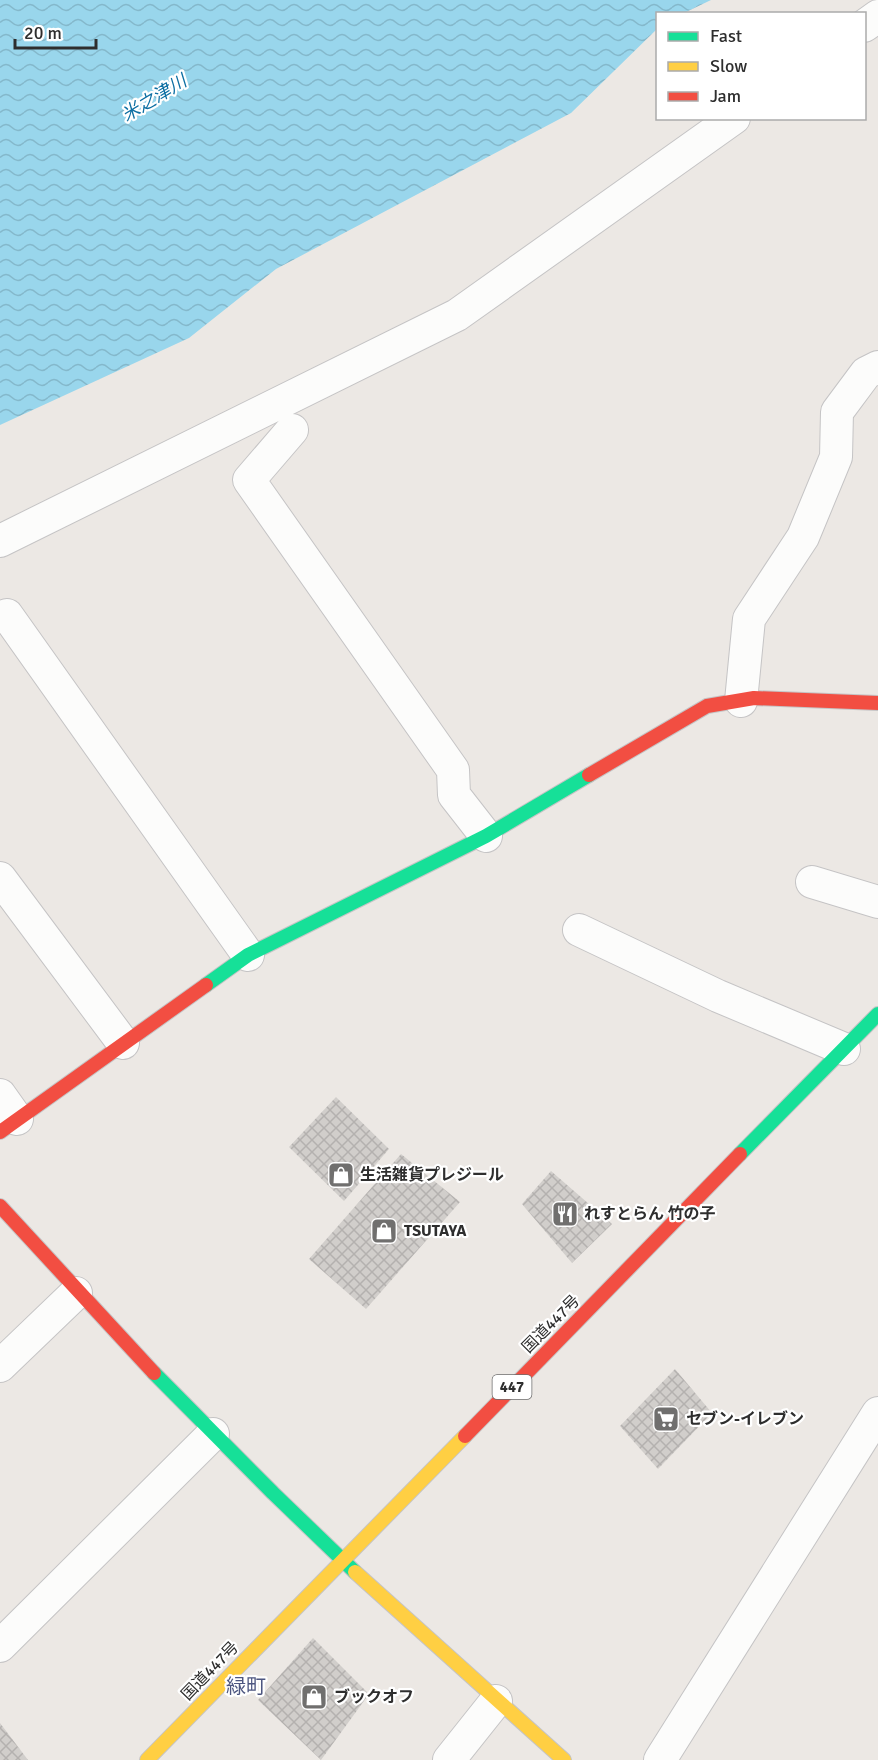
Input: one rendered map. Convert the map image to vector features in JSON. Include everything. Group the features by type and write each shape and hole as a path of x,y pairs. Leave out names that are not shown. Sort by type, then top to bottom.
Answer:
{"main road":[{"path":"6,1115 123,1043 248,955 486,836 707,706 754,698 878,703"},
{"name":"国道447号","path":"147,1760 878,1014"},
{"path":"0,1206 76,1293 213,1434 343,1559 496,1701 564,1760"}],"street":[{"path":"0,541 457,315 731,120"},
{"path":"741,701 749,619 803,537 836,457 837,412 866,373 878,367"},
{"path":"292,430 249,480 453,770 454,795 486,836"},
{"path":"7,615 248,955"},
{"path":"0,878 123,1043"},
{"path":"812,882 878,902"},
{"path":"579,930 718,996 844,1049"},
{"path":"0,1366 76,1293"},
{"path":"660,1760 878,1413"},
{"path":"0,1646 213,1434"},
{"path":"449,1760 496,1701"}],"water":[{"name":"米之津川","path":"0,0 711,0 686,12 656,12 656,30 571,113 276,269 189,338 0,425"}],"building":[{"name":"生活雑貨プレジール","path":"336,1097 389,1149 344,1201 289,1147"},
{"name":"TSUTAYA","path":"401,1154 460,1202 366,1309 309,1259"},
{"name":"れすとらん 竹の子","path":"551,1171 612,1224 572,1263 522,1204"},
{"name":"セブン-イレブン","path":"675,1369 712,1413 658,1469 620,1426"},
{"name":"ブックオフ","path":"313,1638 369,1694 321,1760 258,1700"},
{"path":"0,1723 28,1760 0,1760"}],"traffic: fast":[{"path":"206,985 248,955 486,836 589,775"},
{"path":"740,1154 878,1014"},
{"path":"154,1373 355,1572"}],"traffic: slow":[{"path":"147,1760 465,1436"},
{"path":"355,1572 564,1760"}],"traffic: jam":[{"path":"589,775 707,706 754,698 878,703"},
{"path":"0,1132 206,985"},
{"path":"465,1436 740,1154"},
{"path":"0,1206 154,1373"}],"place":[{"name":"生活雑貨プレジール","path":"341,1175"},
{"name":"れすとらん 竹の子","path":"565,1214"},
{"name":"TSUTAYA","path":"384,1231"},
{"name":"セブン-イレブン","path":"666,1419"},
{"name":"ブックオフ","path":"314,1697"}],"district":[{"name":"緑町","path":"246,1686"}]}
